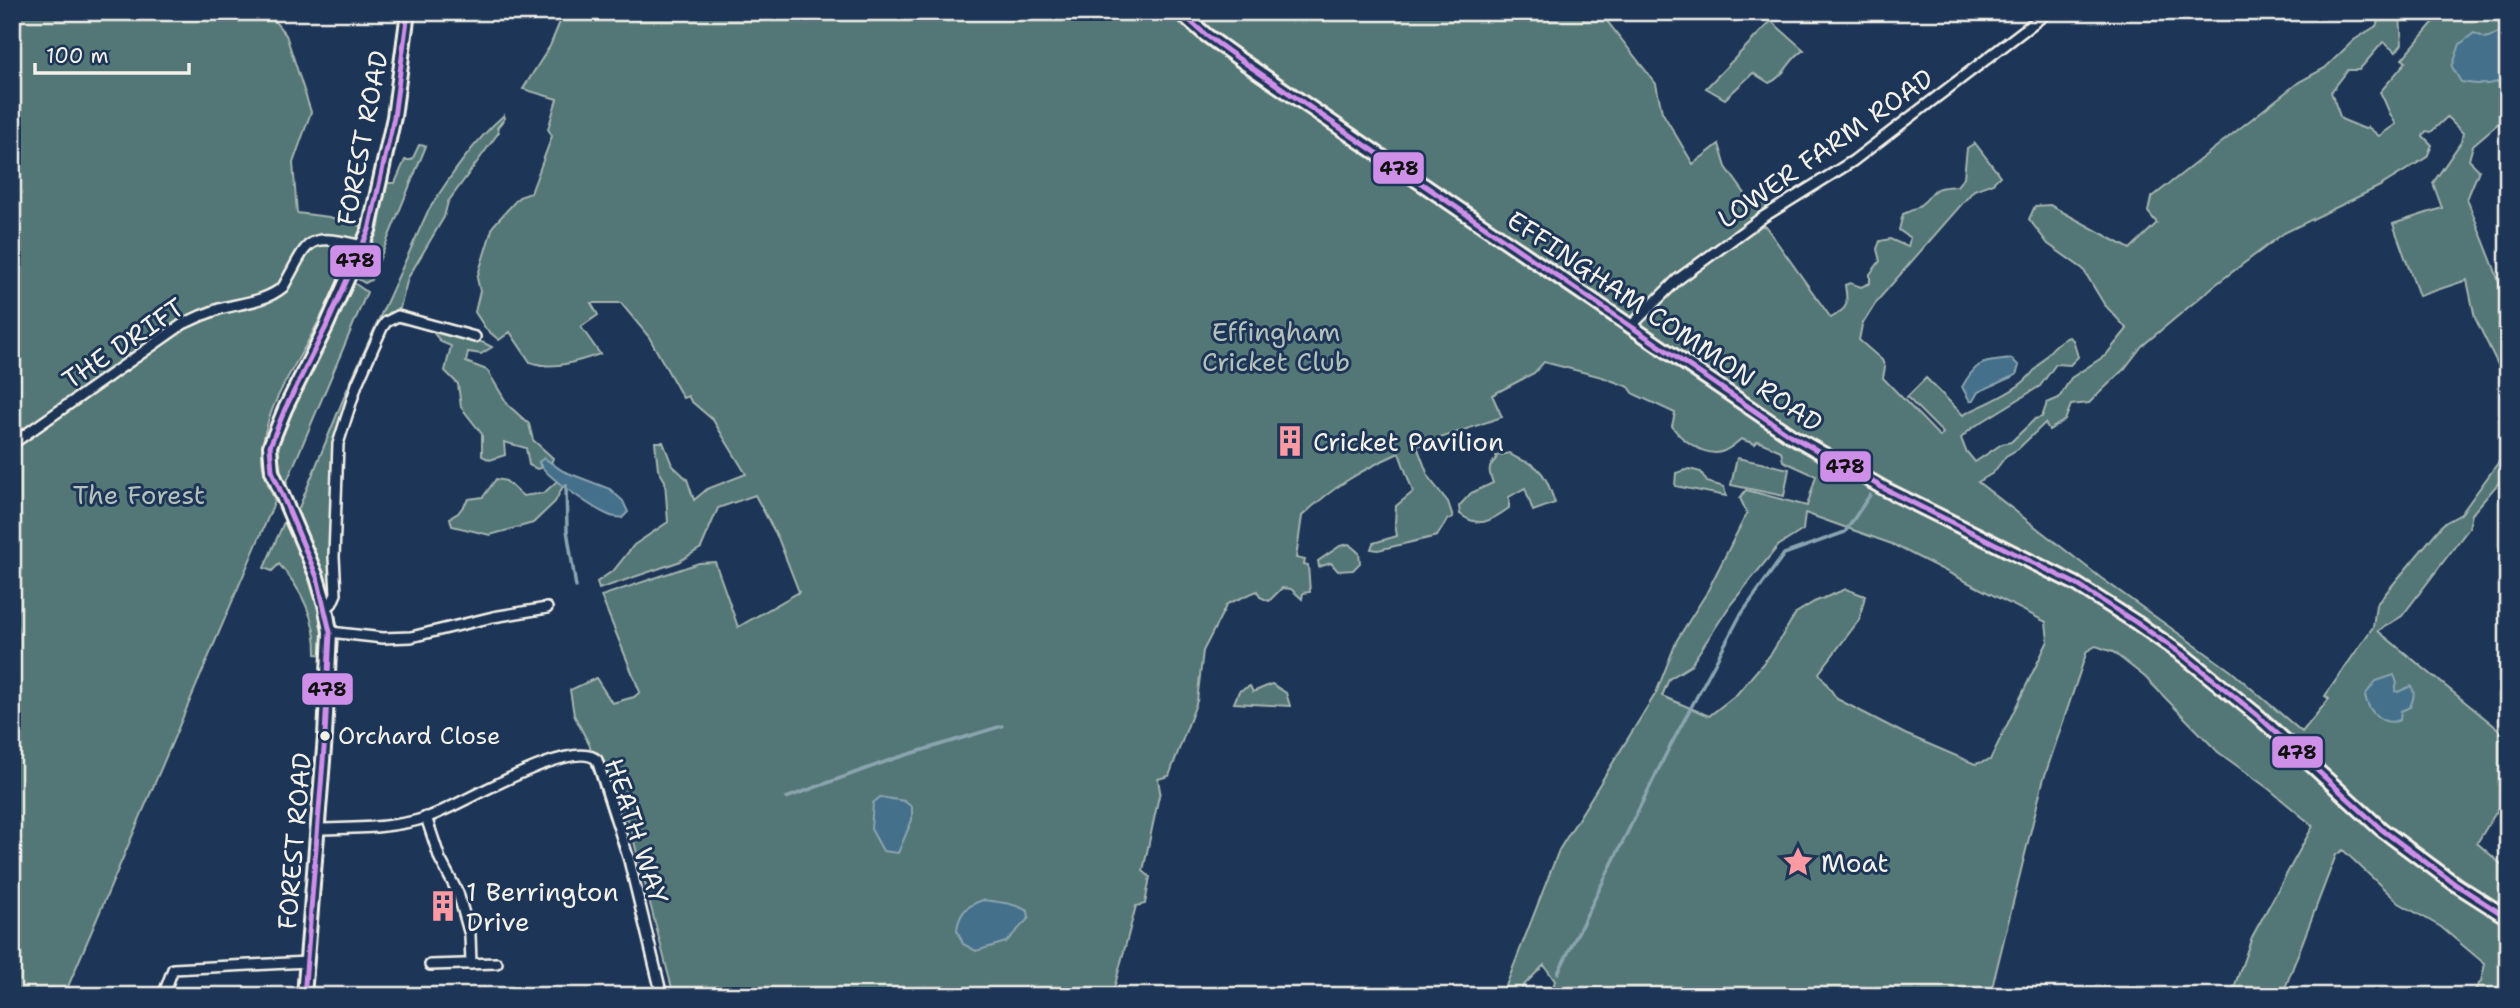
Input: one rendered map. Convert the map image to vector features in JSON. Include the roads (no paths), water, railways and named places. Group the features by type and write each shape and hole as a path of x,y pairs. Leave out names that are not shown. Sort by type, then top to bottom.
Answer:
{"street":[{"name":"FOREST ROAD","path":"304,996 325,736 330,632 317,577 279,491 270,458 270,446 363,246 373,214 394,117 408,12"},
{"name":"EFFINGHAM COMMON ROAD","path":"1180,12 1206,36 1242,61 1632,325 1696,373 1812,449 1885,489 2076,584 2165,642 2258,715 2381,829 2455,884 2508,918"},
{"name":"LOWER FARM ROAD","path":"1632,325 1677,280 1763,216 1853,161 2048,12"},
{"name":"THE DRIFT","path":"12,444 183,324 201,315 283,288 304,247 314,240 336,239 363,246"},
{"path":"326,608 336,594 334,557 338,444 357,384 382,328 386,322 398,316 475,337"},
{"path":"330,632 383,638 411,637 493,617 547,608"},
{"name":"HEATH WAY","path":"316,830 371,827 426,817 502,780 582,754 594,757 629,860 662,996"},
{"path":"426,817 440,859 458,893 470,935 471,964"},
{"path":"163,996 173,969 307,962"},
{"path":"430,965 497,963"}],"water":[{"path":"2497,12 2508,12 2508,76 2486,84 2461,82 2452,67 2460,44 2474,33 2486,38 2499,33 2502,27"},
{"path":"2012,359 2019,366 2016,375 1978,392 1973,401 1970,401 1962,387 1972,371 1987,362"},
{"path":"544,458 563,471 610,489 623,501 628,512 622,518 612,516 583,500 543,468 539,462"},
{"path":"2394,675 2397,683 2395,691 2411,686 2414,696 2410,707 2401,711 2400,720 2394,722 2382,720 2377,716 2369,707 2365,695 2376,681"},
{"path":"880,797 904,801 912,807 912,820 898,853 883,851 871,829 873,803"},
{"path":"983,900 1017,906 1028,911 1029,918 1006,942 976,951 963,944 957,930 965,911 972,904"}],"waterway":[{"path":"566,485 567,530 576,587"},
{"path":"1558,973 1666,754 1740,616 1784,554 1845,532 1870,495"},
{"path":"786,798 893,759 1002,726"}],"place":[{"name":"Cricket Pavilion","path":"1290,441"},
{"name":"Orchard Close","path":"325,736"},
{"name":"Moat","path":"1798,862"},
{"name":"1 Berrington Drive","path":"443,906"}],"park label":[{"name":"Effingham Cricket Club","path":"1276,346"},
{"name":"The Forest","path":"139,494"}]}
